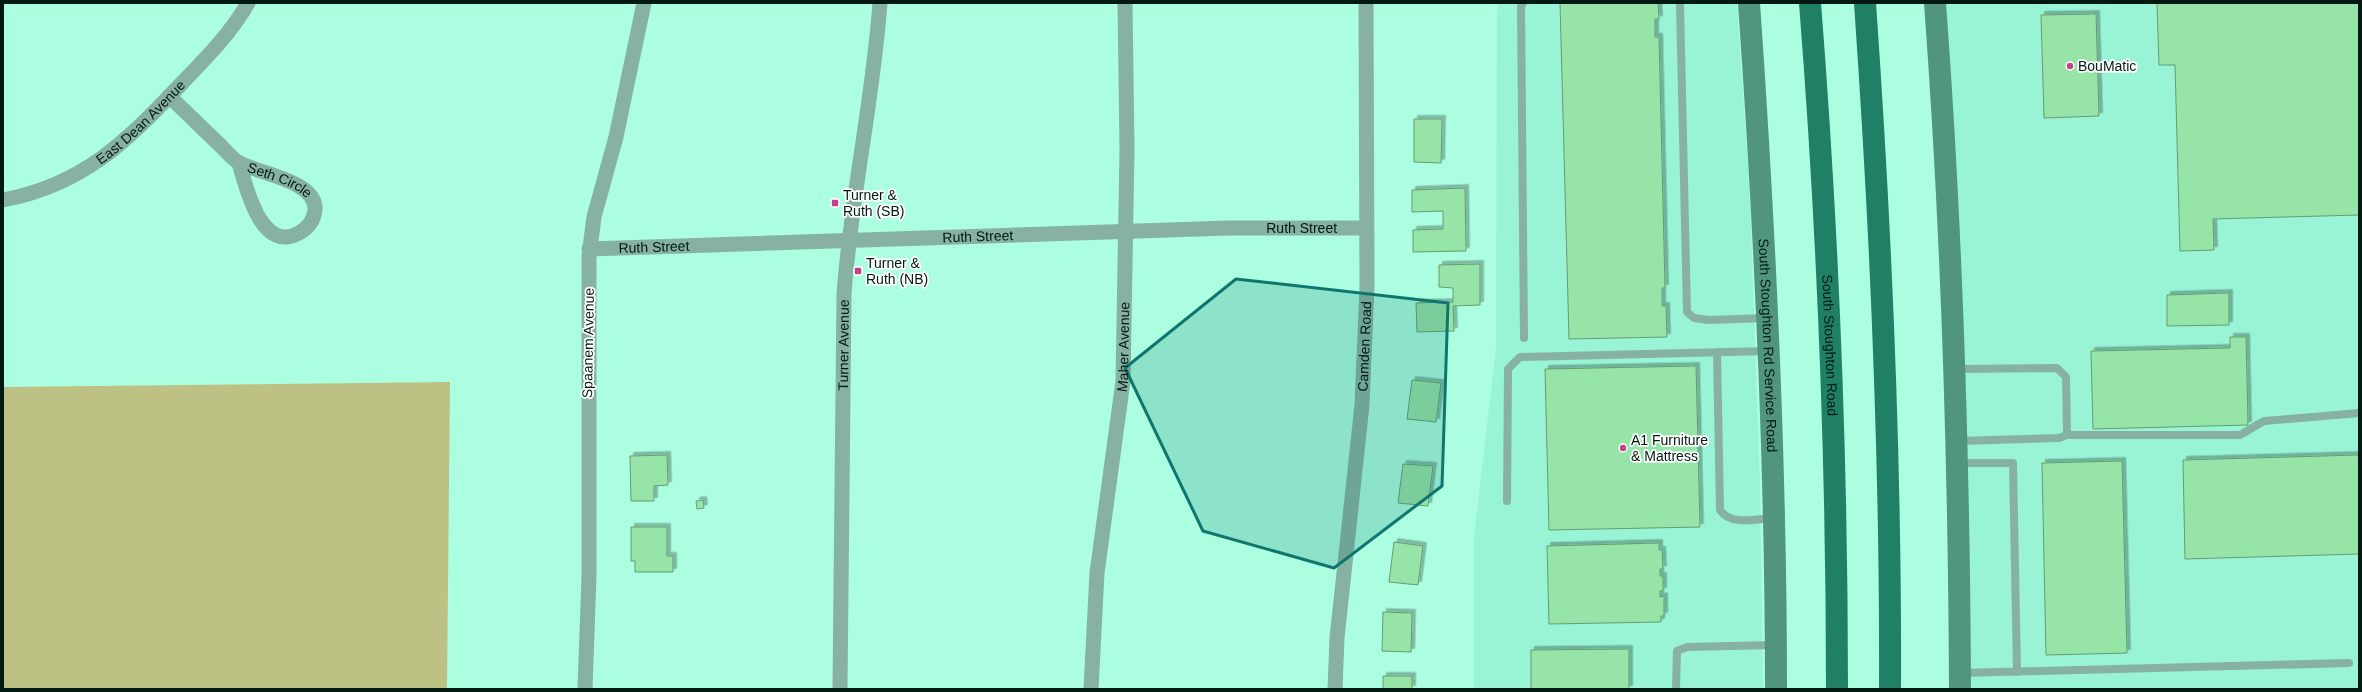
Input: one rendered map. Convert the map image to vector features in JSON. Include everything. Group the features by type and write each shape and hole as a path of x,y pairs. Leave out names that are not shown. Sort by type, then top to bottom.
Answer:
{"main road":[{"name":"South Stoughton Road","path":"1810,3 1830,305 1837,560 1837,689"},
{"path":"1865,3 1882,299 1888,446 1890,689"}],"street":[{"name":"East Dean Avenue","path":"3,200 55,186 100,161 124,141 222,40 248,3"},
{"name":"Spaanem Avenue","path":"585,689 589,576 587,427 589,249 594,217 616,137 644,3"},
{"name":"Turner Avenue","path":"840,689 843,334 848,241 865,132 880,3"},
{"name":"Maher Avenue","path":"1091,689 1097,573 1123,381 1126,231 1125,3"},
{"name":"Camden Road","path":"1335,689 1336,638 1362,404 1367,287 1366,3"},
{"name":"South Stoughton Rd Service Road","path":"1749,3 1769,351 1774,518 1776,689"},
{"path":"1935,3 1944,127 1955,370 1958,463 1960,681"},
{"name":"Seth Circle","path":"169,96 239,163 299,186 310,193 314,200 315,208 313,220 304,231 296,235 284,236 273,234 266,228 251,203 239,163"},
{"name":"Ruth Street","path":"589,249 1229,228 1366,228"}],"lane":[{"path":"1523,3 1521,7 1524,338"},
{"path":"1680,3 1687,312 1694,318 1708,320 1767,318"},
{"path":"1507,501 1508,370 1520,357 1769,351"},
{"path":"1717,352 1720,510 1724,516 1732,520 1774,518"},
{"path":"1955,370 2057,368 2066,377 2067,435"},
{"path":"1957,441 2059,438 2067,435 2240,434 2264,421 2359,413"},
{"path":"1958,463 2013,463 2017,672"},
{"path":"1676,689 1677,651 1687,647 1776,646"},
{"path":"1960,681 2017,672 2349,663"}],"highlighted area":[{"path":"1236,279 1448,303 1442,486 1334,568 1203,531 1125,368"}],"shaded area":[{"path":"1497,3 1737,3 1750,199 1760,485 1763,689 1474,689 1474,536 1496,348"},
{"path":"1935,3 2359,3 2359,689 1960,689"},
{"path":"450,382 447,689 3,689 3,387"}],"building":[{"path":"1560,3 1658,3 1659,19 1655,19 1655,37 1659,37 1665,288 1662,288 1662,306 1666,306 1667,337 1569,339"},
{"path":"2157,3 2359,3 2359,215 2213,219 2214,250 2180,251 2175,65 2159,65"},
{"name":"BouMatic","path":"2096,14 2099,116 2044,118 2041,15"},
{"path":"1414,119 1442,119 1441,163 1414,162"},
{"path":"1465,188 1466,251 1413,252 1413,230 1443,229 1443,211 1412,212 1412,190"},
{"path":"1480,264 1480,305 1453,306 1454,331 1417,332 1416,303 1453,302 1453,288 1439,287 1439,265"},
{"path":"2229,293 2229,325 2167,326 2167,295"},
{"path":"2230,337 2246,337 2248,425 2093,429 2091,351 2230,348"},
{"name":"A1 Furniture & Mattress","path":"1696,366 1700,527 1549,530 1545,369"},
{"path":"1412,380 1441,383 1436,422 1407,419"},
{"path":"667,455 668,485 654,486 654,501 631,501 630,456"},
{"path":"2359,455 2359,554 2185,559 2183,460"},
{"path":"2122,461 2127,653 2046,655 2042,463"},
{"path":"1403,464 1433,466 1428,506 1398,503"},
{"path":"703,500 704,508 697,509 696,501"},
{"path":"631,527 667,527 667,556 673,556 673,572 635,572 635,561 631,561"},
{"path":"1394,542 1423,546 1418,585 1389,582"},
{"path":"1659,543 1659,550 1662,550 1663,569 1660,569 1660,576 1663,576 1663,591 1660,591 1660,597 1664,596 1664,616 1661,616 1661,622 1549,624 1547,546"},
{"path":"1383,612 1412,613 1411,652 1382,651"},
{"path":"1629,649 1629,689 1531,689 1531,650"},
{"path":"1383,676 1412,676 1412,689 1383,689"}],"place":[{"name":"BouMatic","path":"2070,66"},
{"name":"Turner & Ruth (SB)","path":"835,203"},
{"name":"Turner & Ruth (NB)","path":"858,271"},
{"name":"A1 Furniture & Mattress","path":"1623,448"}]}
